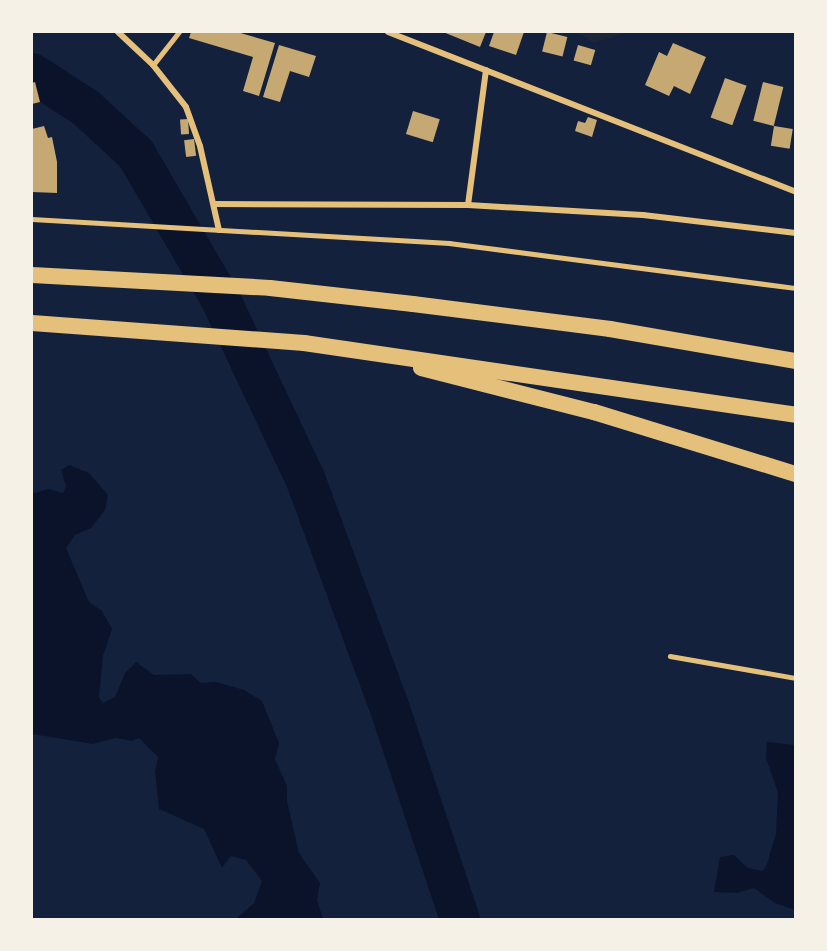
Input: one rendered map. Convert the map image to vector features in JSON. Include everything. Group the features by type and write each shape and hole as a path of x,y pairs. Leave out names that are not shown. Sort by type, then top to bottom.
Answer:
{"highway":[{"path":"32,275 270,288 610,329 795,361"},
{"path":"32,323 106,326 304,343 795,415"},
{"path":"364,351 478,384 594,411 795,474"}],"street":[{"path":"118,32 153,65 186,106 201,146 219,230"},
{"path":"388,32 795,192"},
{"path":"468,205 486,70"},
{"path":"214,204 468,205 643,215 795,233"}],"lane":[{"path":"153,65 179,32"},
{"path":"32,219 449,243 795,288"},
{"path":"670,656 795,678"}],"shaded area":[{"path":"577,32 628,32 594,43"},
{"path":"69,465 89,473 108,495 105,510 91,528 75,535 66,548 89,602 102,611 112,629 103,656 99,697 103,703 115,697 125,673 136,662 154,675 191,674 201,683 216,682 244,690 262,701 279,743 275,759 287,786 287,801 299,853 320,883 317,900 323,919 236,919 254,903 262,881 246,860 231,856 222,868 204,829 159,809 155,772 158,757 139,738 132,741 116,738 93,744 32,734 32,494 48,489 63,493 66,486 61,470"},
{"path":"767,742 795,745 795,910 775,903 754,888 737,893 714,892 720,857 734,855 748,868 763,871 767,864 776,833 778,793 766,758"}],"building":[{"path":"191,32 237,32 275,43 259,96 243,91 253,57 189,38"},
{"path":"443,32 486,32 480,47"},
{"path":"494,32 524,32 516,55 489,46"},
{"path":"547,32 567,37 563,56 542,51"},
{"path":"673,43 706,57 690,94 674,86 669,96 645,85 659,52 667,56"},
{"path":"279,45 316,56 309,77 290,71 280,102 263,97"},
{"path":"578,45 595,50 591,65 574,60"},
{"path":"725,78 747,86 732,125 711,117"},
{"path":"35,82 40,102 32,104 32,83"},
{"path":"763,82 783,87 774,126 753,121"},
{"path":"413,111 440,119 433,142 406,134"},
{"path":"588,117 597,120 592,137 575,131 578,121 585,123"},
{"path":"188,119 189,134 181,135 180,120"},
{"path":"44,126 48,138 52,137 57,162 57,193 32,192 32,129"},
{"path":"774,126 793,129 790,149 771,146"},
{"path":"194,139 196,156 186,157 184,140"}],"waterway":[{"path":"32,73 86,108 136,154 222,302 305,478 388,703 460,920"}]}
